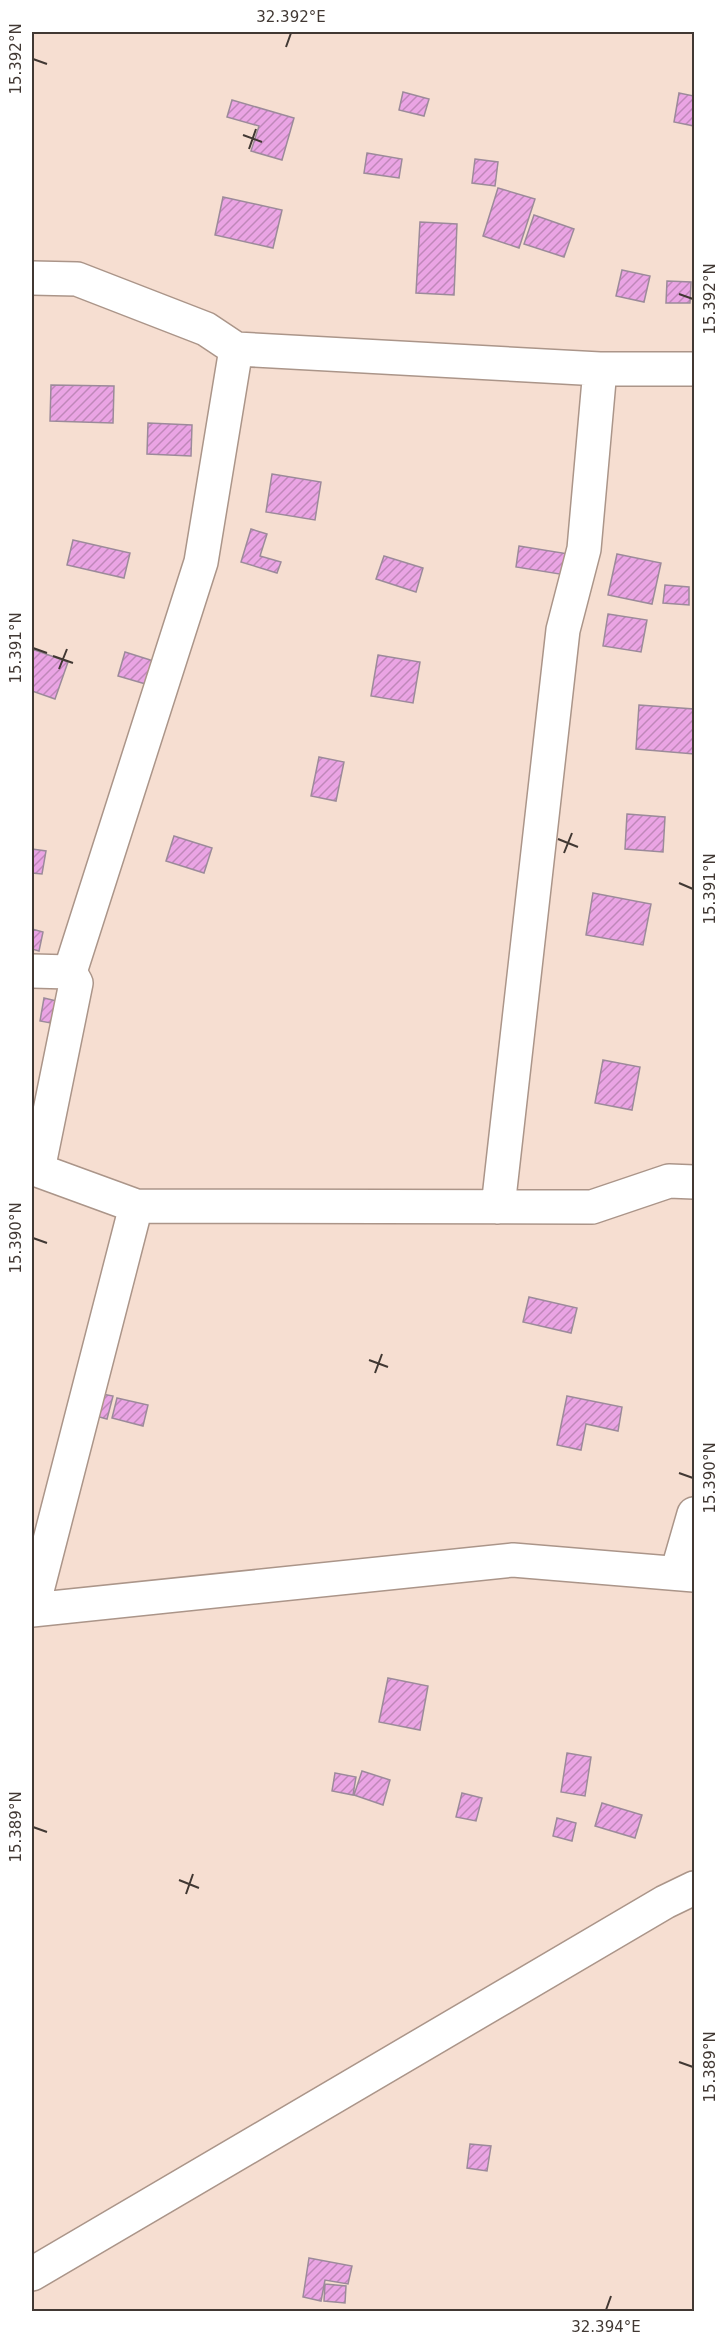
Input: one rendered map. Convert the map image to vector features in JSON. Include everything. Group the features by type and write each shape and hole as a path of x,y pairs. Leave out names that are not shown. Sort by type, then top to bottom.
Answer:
{"street":[{"path":"32,278 77,279 206,329 236,349 600,369 694,369"},
{"path":"236,349 201,562 70,972 76,983 35,1169 136,1206 592,1207 669,1180 694,1182"},
{"path":"498,1207 563,630 584,549 600,369"},
{"path":"32,971 70,972"},
{"path":"136,1206 32,1610 513,1560 686,1574 694,1514"},
{"path":"32,2274 665,1902 694,1888"}],"building":[{"path":"403,92 429,99 424,116 399,110"},
{"path":"679,93 694,96 694,126 674,122"},
{"path":"232,100 294,118 282,160 251,151 259,126 227,117"},
{"path":"367,153 402,159 399,178 364,173"},
{"path":"475,159 498,162 495,186 472,183"},
{"path":"498,188 535,199 519,248 483,236"},
{"path":"223,197 282,210 273,248 215,235"},
{"path":"534,215 574,229 564,257 524,244"},
{"path":"420,222 457,224 454,295 416,293"},
{"path":"622,270 650,276 644,302 616,296"},
{"path":"667,281 691,282 690,303 666,303"},
{"path":"51,385 114,386 113,423 50,421"},
{"path":"148,423 192,425 191,456 147,454"},
{"path":"272,474 321,482 315,520 266,512"},
{"path":"251,529 267,534 260,556 281,562 277,573 241,562"},
{"path":"73,540 130,553 124,578 67,565"},
{"path":"519,546 581,556 578,577 516,567"},
{"path":"617,554 661,563 652,604 608,595"},
{"path":"384,556 423,568 416,592 376,579"},
{"path":"665,585 689,587 689,605 663,603"},
{"path":"608,614 647,620 641,652 603,646"},
{"path":"32,649 68,662 55,699 32,691"},
{"path":"125,652 163,664 156,687 118,676"},
{"path":"378,655 420,662 413,703 371,696"},
{"path":"639,705 694,709 694,754 636,749"},
{"path":"319,757 344,762 336,801 311,796"},
{"path":"627,814 665,817 663,852 625,849"},
{"path":"174,836 212,848 204,873 166,861"},
{"path":"32,849 46,851 42,874 32,873"},
{"path":"593,893 651,904 643,945 586,935"},
{"path":"32,929 43,932 39,951 32,949"},
{"path":"44,998 61,1002 56,1024 40,1021"},
{"path":"603,1060 640,1067 632,1110 595,1103"},
{"path":"529,1297 577,1308 571,1333 523,1322"},
{"path":"97,1393 113,1396 107,1419 92,1415"},
{"path":"567,1396 622,1407 618,1431 586,1424 581,1450 557,1445"},
{"path":"117,1398 148,1405 143,1426 112,1418"},
{"path":"388,1678 428,1686 420,1730 379,1722"},
{"path":"567,1753 591,1757 585,1796 561,1792"},
{"path":"362,1771 390,1780 383,1805 354,1795"},
{"path":"335,1773 356,1777 353,1795 332,1791"},
{"path":"462,1793 482,1798 476,1821 456,1817"},
{"path":"602,1803 642,1815 635,1838 595,1826"},
{"path":"557,1818 576,1823 572,1841 553,1836"},
{"path":"470,2144 491,2146 487,2171 467,2168"},
{"path":"309,2258 352,2266 348,2284 325,2280 321,2301 303,2297"},
{"path":"325,2284 346,2286 345,2303 324,2301"}]}
